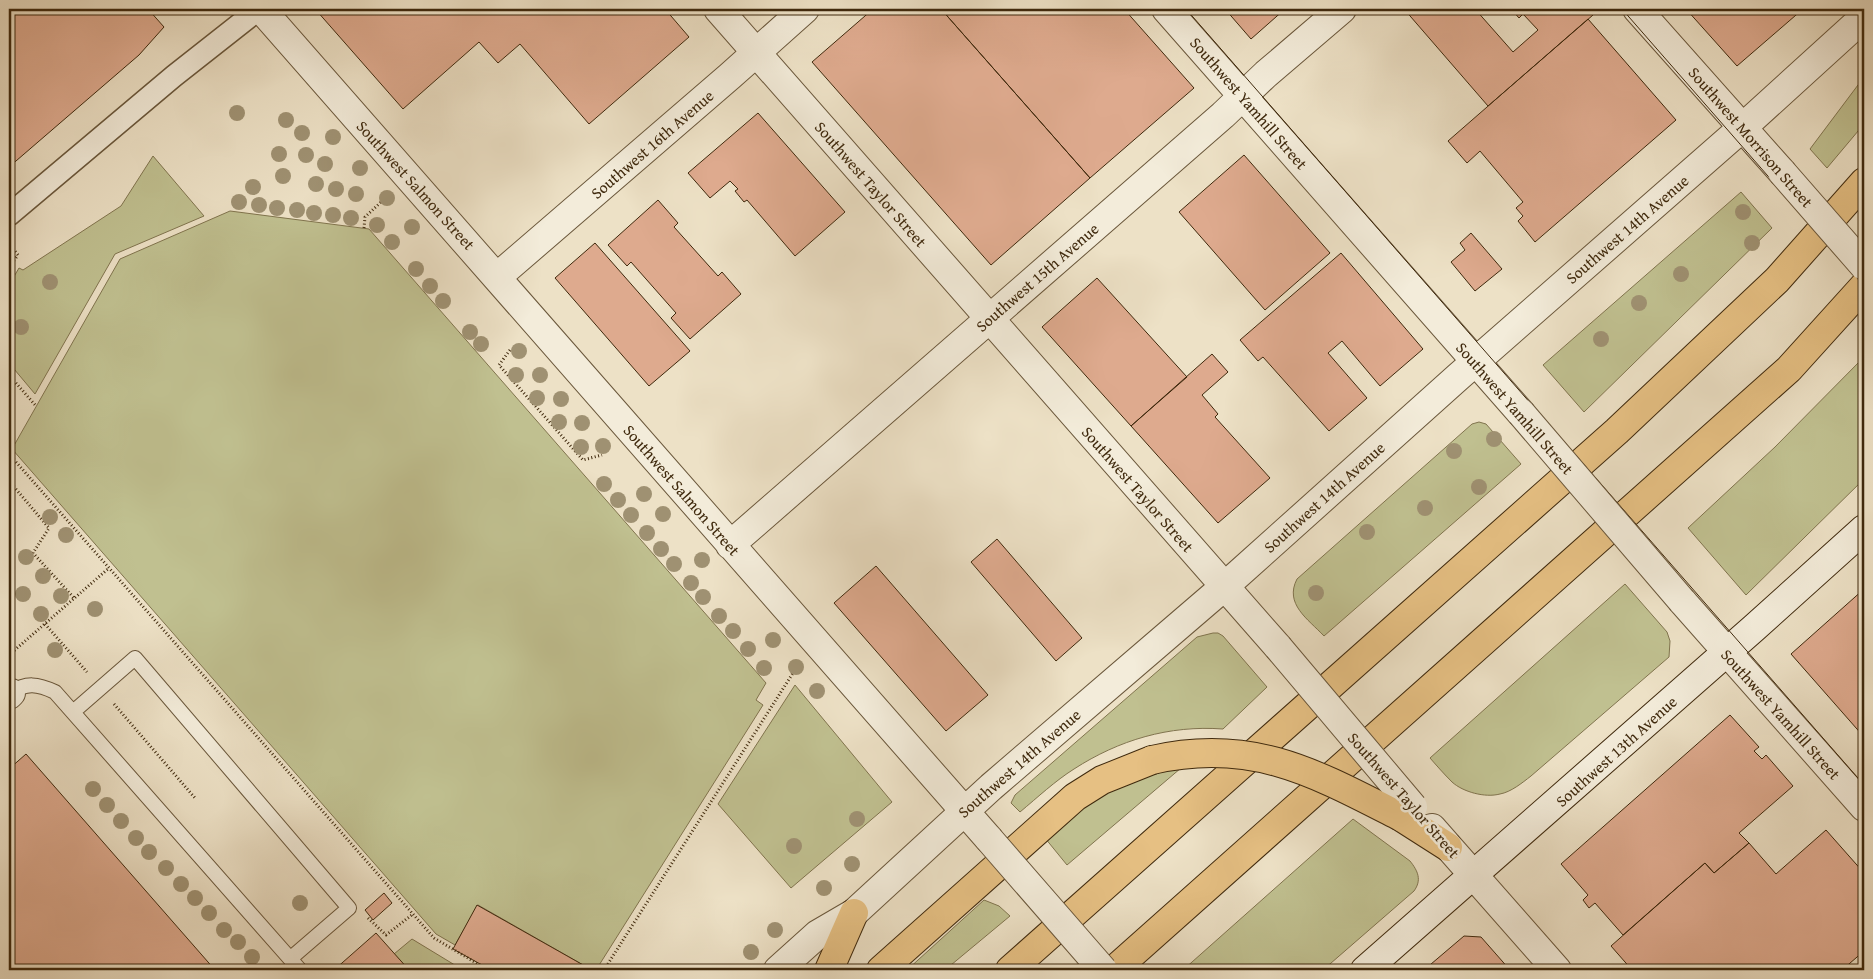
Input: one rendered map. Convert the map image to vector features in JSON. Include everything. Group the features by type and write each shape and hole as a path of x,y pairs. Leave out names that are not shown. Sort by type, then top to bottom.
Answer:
{"highway":[{"path":"1010,970 1617,431 1777,280 1864,182"},
{"path":"1114,970 1782,376 1864,286"},
{"path":"881,970 1075,797 1102,780 1152,760 1179,754 1232,752 1260,757 1324,779 1407,812 1448,847"},
{"path":"829,970 854,913"}],"street":[{"path":"9,215 174,76 260,9"},
{"name":"Southwest Salmon Street","path":"260,9 1103,970"},
{"name":"Southwest Taylor Street","path":"718,9 1278,647 1407,812"},
{"name":"Southwest 16th Avenue","path":"497,277 805,9"},
{"name":"Southwest Yamhill Street","path":"1166,9 1521,413 1682,601 1864,808"},
{"name":"Southwest 15th Avenue","path":"730,545 1342,9"},
{"name":"Southwest Morrison Street","path":"1637,9 1864,266"},
{"name":"Southwest 14th Avenue","path":"778,970 818,934 854,913 964,811 1068,719 1225,586 1475,362 1742,128 1864,17"},
{"name":"Southwest 13th Avenue","path":"1365,970 1474,876 1864,529"},
{"name":"Southwest Taylor Street","path":"1448,847 1557,970"}],"lane":[{"path":"73,712 136,658 349,908 290,958"},
{"path":"10,694 19,687 30,684 42,686 55,692 300,970"}],"path":[{"path":"364,228 365,217 381,202"},
{"path":"9,243 18,255 9,267"},
{"path":"510,350 499,365 505,372 583,460 602,455"},
{"path":"9,375 36,406"},
{"path":"9,454 434,938 488,970"},
{"path":"9,481 49,528 33,553 74,598"},
{"path":"9,655 109,568"},
{"path":"45,624 195,798"},
{"path":"604,970 793,673"},
{"path":"349,908 371,919 386,936 413,914"}],"green space":[{"path":"1864,77 1864,124 1827,168 1810,149"},
{"path":"153,156 204,216 115,254 35,394 9,363 9,285 19,268 23,270 121,206"},
{"path":"1741,192 1772,228 1584,412 1543,365"},
{"path":"230,211 369,229 766,683 756,700 763,705 596,970 592,970 478,905 455,945 436,934 12,449 120,259"},
{"path":"1864,357 1864,479 1746,595 1688,528 1775,447"},
{"path":"1479,422 1486,424 1521,464 1324,636 1305,617 1296,604 1293,596 1297,579 1472,424"},
{"path":"1625,584 1667,632 1670,641 1669,657 1531,776 1512,789 1494,795 1481,795 1462,789 1452,782 1430,758"},
{"path":"1213,633 1223,636 1267,687 1223,729 1183,729 1164,732 1127,743 1109,750 1074,769 1020,812 1011,803 1015,795 1197,637"},
{"path":"795,685 892,802 791,888 718,804"},
{"path":"1181,768 1067,865 1045,838 1091,802 1108,792 1143,777"},
{"path":"1353,819 1410,861 1418,876 1418,883 1414,891 1323,970 1183,970"},
{"path":"984,900 999,906 1010,916 945,970 907,970"},
{"path":"412,939 463,970 409,970 394,954"}],"building":[{"path":"9,9 148,9 164,27 139,55 9,167"},
{"path":"317,9 665,9 689,37 589,124 520,44 498,63 479,42 403,109"},
{"path":"873,9 941,9 1090,178 991,265 812,62"},
{"path":"941,9 1124,9 1194,88 1090,178"},
{"path":"1225,9 1285,9 1251,39"},
{"path":"1404,9 1475,9 1513,52 1538,30 1523,14 1519,18 1512,10 1514,9 1587,9 1593,15 1488,106"},
{"path":"1686,9 1803,9 1737,66"},
{"path":"1588,19 1676,120 1535,242 1518,221 1523,216 1516,208 1523,202 1480,151 1467,163 1448,141"},
{"path":"758,113 845,212 795,256 747,200 744,202 735,191 738,189 730,181 710,198 688,173"},
{"path":"1244,155 1330,253 1265,310 1179,212"},
{"path":"658,200 678,223 674,227 718,276 722,272 741,294 690,339 671,318 676,313 631,262 627,266 608,245"},
{"path":"1471,233 1502,269 1475,291 1451,262 1465,250 1460,243"},
{"path":"595,243 690,351 649,386 555,278"},
{"path":"1341,253 1423,349 1380,386 1342,341 1328,353 1367,398 1329,431 1263,357 1258,361 1240,340"},
{"path":"1097,278 1187,377 1131,426 1042,327"},
{"path":"1212,354 1228,372 1202,395 1218,414 1215,417 1270,478 1218,523 1131,426"},
{"path":"997,539 1082,638 1056,661 971,562"},
{"path":"876,566 988,695 946,731 834,603"},
{"path":"1864,589 1864,737 1791,654"},
{"path":"1730,715 1759,747 1754,751 1762,759 1766,755 1793,786 1739,833 1749,843 1714,873 1705,863 1623,935 1595,903 1589,908 1583,900 1588,895 1561,864"},
{"path":"26,754 215,970 9,970 9,769"},
{"path":"1826,830 1864,873 1864,951 1842,970 1632,970 1611,946 1705,863 1714,873 1749,843 1776,874"},
{"path":"384,893 392,903 373,920 365,910"},
{"path":"477,905 592,970 491,970 453,949"},
{"path":"376,933 409,970 334,970"},
{"path":"1464,936 1481,937 1510,970 1424,970"}],"tram line":[{"path":"1186,9 1864,785"},
{"path":"1622,9 1864,286"}]}
